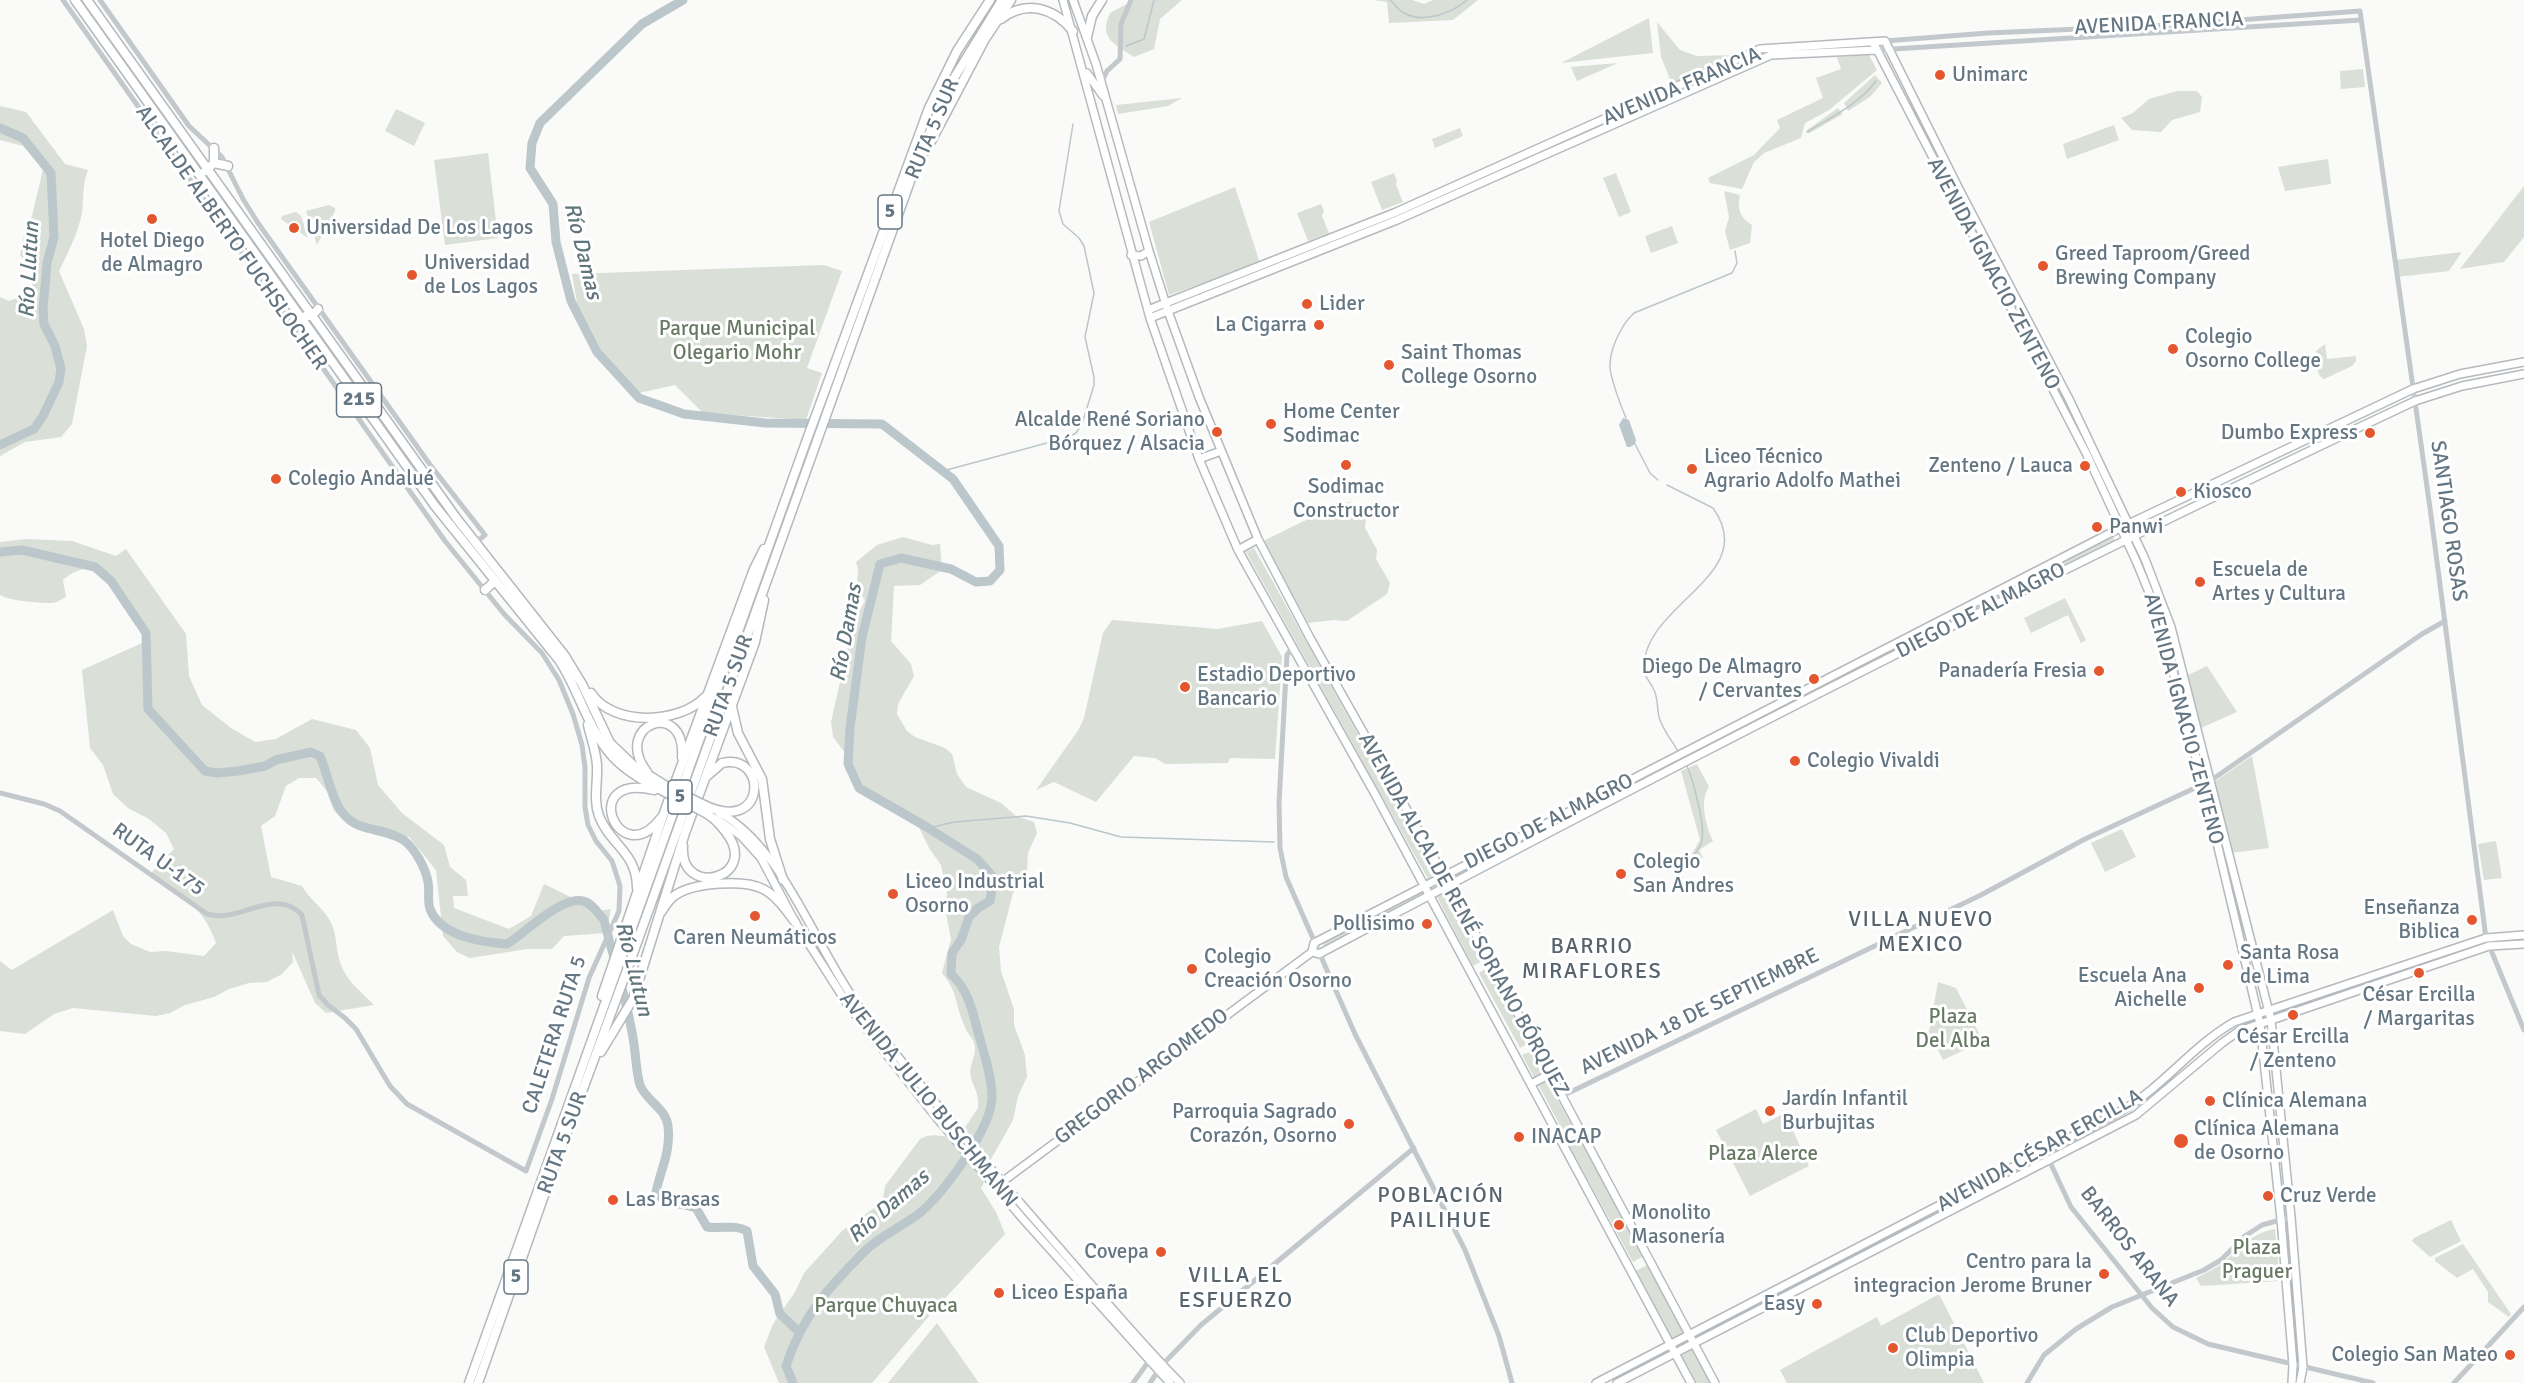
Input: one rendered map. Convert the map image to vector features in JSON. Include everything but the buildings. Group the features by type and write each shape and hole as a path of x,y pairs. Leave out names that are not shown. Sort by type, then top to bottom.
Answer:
{"highway":[{"name":"ALCALDE ALBERTO FUCHSLOCHER","path":"75,0 211,166 475,543 559,647 577,675 610,743 625,759 665,789"},
{"name":"ALCALDE ALBERTO FUCHSLOCHER","path":"87,0 116,50 295,311 435,506 559,660 599,738 609,752 632,773 701,807 713,810"},
{"path":"964,39 986,0"},
{"name":"RUTA 5 SUR","path":"830,391 929,108 964,39 990,0"},
{"name":"RUTA 5 SUR","path":"469,1383 775,530 917,162 955,76 1002,0"},
{"path":"917,162 937,133 971,63 1011,0"},
{"path":"1088,37 1090,20 1102,0"},
{"path":"994,25 1012,10 1031,6 1052,12 1073,31"},
{"path":"104,59 116,50"},
{"path":"203,180 211,166 214,148"},
{"path":"211,166 228,166"},
{"path":"295,311 301,315 315,312"},
{"name":"RUTA 5 SUR","path":"478,1383 774,560 810,444"},
{"path":"582,1063 598,1007 665,810 754,569 775,530"},
{"path":"592,1064 633,999 685,833 755,642 774,560"},
{"path":"484,590 495,581"},
{"path":"577,675 600,705 614,714 625,716 679,714 696,705 709,692"},
{"path":"582,701 596,755 597,809 604,825 631,860 636,875 636,894"},
{"path":"732,705 738,733 762,778 770,838 783,880"},
{"path":"654,779 644,768 637,750 639,736 650,725 657,722 667,723 679,732 683,743 681,766"},
{"path":"703,783 715,768 726,762 743,765 754,778 754,795 745,808 730,813 713,810"},
{"path":"665,789 627,788 614,798 610,813 619,829 637,835 652,828 665,810"},
{"name":"AVENIDA JULIO BUSCHMANN","path":"701,807 717,819"},
{"path":"685,833 683,854 687,867 701,877 719,876 732,865 735,849 733,840 717,819"},
{"path":"655,925 666,905 682,892 739,883 758,886 768,892 777,899 795,922"}],"main road":[{"name":"AVENIDA ALCALDE RENÉ SORIANO BÓRQUEZ","path":"1063,0 1149,314 1200,459 1238,550 1430,895 1691,1383"},
{"name":"AVENIDA ALCALDE RENÉ SORIANO BÓRQUEZ","path":"1073,0 1088,37 1167,307 1221,451 1258,539 1310,638 1445,876 1715,1383"},
{"name":"AVENIDA IGNACIO ZENTENO","path":"1873,42 1943,178 2023,323 2069,399 2152,576 2171,627 2260,1024 2281,1219 2293,1365 2292,1383"},
{"name":"AVENIDA FRANCIA","path":"1167,307 1394,213 1760,50 1886,42"},
{"name":"AVENIDA IGNACIO ZENTENO","path":"1886,42 1953,176 2125,538 2147,586 2162,630 2271,1020 2291,1217 2303,1367 2300,1383"},
{"name":"AVENIDA FRANCIA","path":"1149,314 1397,220 1771,55 1877,50"},
{"path":"1083,67 1108,103"},
{"path":"1722,67 1726,75"},
{"path":"1943,178 1953,176"},
{"path":"1131,255 1141,256 1149,251"},
{"name":"DIEGO DE ALMAGRO","path":"1316,953 1449,885 1957,612 2128,524 2413,389 2460,374 2524,362"},
{"name":"DIEGO DE ALMAGRO","path":"1314,943 2125,538 2415,401 2462,386 2524,374"},
{"path":"2060,403 2069,399"},
{"path":"1200,459 1221,451"},
{"path":"1238,550 1258,539"},
{"path":"1957,612 1962,620"},
{"name":"AVENIDA JULIO BUSCHMANN","path":"713,810 735,822 765,851 857,1004 943,1112 1160,1368 1170,1383"},
{"name":"AVENIDA JULIO BUSCHMANN","path":"717,819 741,836 761,858 795,922 850,1008 936,1117 991,1183 1149,1361 1180,1383"},
{"path":"1374,912 1379,922"},
{"name":"AVENIDA CÉSAR ERCILLA","path":"1596,1383 2121,1111 2169,1077 2221,1030 2241,1019 2486,938 2524,935"},
{"path":"1314,943 1316,953"},
{"name":"AVENIDA CÉSAR ERCILLA","path":"1617,1383 2136,1115 2228,1038 2271,1020 2489,946 2524,944"},
{"path":"2456,957 2460,947"},
{"name":"GREGORIO ARGOMEDO","path":"1002,1182 1316,953"},
{"path":"1531,1084 1550,1074"},
{"path":"1561,1139 1580,1129"},
{"path":"2274,1155 2285,1154"},
{"path":"991,1183 1002,1182 1000,1193"}],"street":[{"name":"ALCALDE ALBERTO FUCHSLOCHER","path":"63,0 420,506 484,590 542,653 566,694 576,724 583,755 586,819 593,836 609,855 617,873 621,892 619,911"},
{"name":"ALCALDE ALBERTO FUCHSLOCHER","path":"100,0 189,126 214,148 228,166 239,193 315,312 452,495 485,535 475,543"},
{"path":"1101,82 1107,71 1118,63 1121,56 1120,30 1131,0"},
{"name":"SANTIAGO ROSAS","path":"2360,11 2445,621 2486,938 2524,1030"},
{"name":"AVENIDA FRANCIA","path":"1877,50 2069,39 2224,21 2360,11"},
{"name":"AVENIDA FRANCIA","path":"1886,42 2023,31 2116,27 2224,28 2361,20"},
{"path":"2224,21 2224,28"},
{"path":"2116,27 2117,35"},
{"path":"2069,29 2069,39"},
{"path":"1096,64 1112,67"},
{"name":"AVENIDA 18 DE SEPTIEMBRE","path":"1562,1096 1981,895 2085,839 2206,783 2422,634 2445,621"},
{"path":"1293,647 1287,655 1279,803 1280,848 1286,877 1314,943"},
{"name":"RUTA U-175","path":"0,793 44,804 60,811 207,914 224,916 274,903 295,908 302,915 321,998 356,1029 396,1092 419,1112 526,1171"},
{"name":"CALETERA RUTA 5","path":"526,1171 552,1099 589,978 619,911"},
{"path":"1316,953 1465,1250 1499,1336 1512,1383"},
{"path":"1150,1383 1160,1368 1201,1325 1414,1148"},
{"name":"BARROS ARANA","path":"2049,1160 2071,1207 2141,1295 2165,1320 2190,1337 2208,1344 2373,1383"},
{"path":"2027,1383 2044,1355 2059,1341 2112,1307 2204,1270 2221,1260 2245,1236 2262,1225 2291,1217"},
{"path":"2454,1383 2524,1307"},
{"path":"1133,1383 1149,1361"}],"green space":[{"path":"1134,0 1182,0 1160,19 1154,49 1134,57 1110,40 1106,29 1110,13"},
{"path":"1373,0 1412,0 1424,4 1433,0 1478,0 1453,20 1389,23 1387,2"},
{"path":"1649,18 1653,53 1561,63"},
{"path":"1657,22 1680,50 1697,56 1737,56 1672,84 1661,57"},
{"path":"1869,55 1877,70 1829,110 1805,123 1801,138 1764,153 1754,162 1742,189 1710,183 1708,178 1754,155 1780,128 1777,120 1823,98 1816,78 1841,69 1837,57"},
{"path":"1618,63 1577,81 1571,67"},
{"path":"2363,69 2365,87 2341,89 2340,71"},
{"path":"1875,75 1882,83 1870,97 1848,111 1844,103"},
{"path":"2177,91 2197,91 2202,97 2200,112 2172,120 2161,132 2132,130 2121,118 2133,113 2149,99"},
{"path":"1182,98 1168,106 1118,114 1116,105"},
{"path":"0,106 26,112 65,164 88,170 80,220 59,271 84,329 87,346 72,424 61,437 25,442 0,456 0,297 9,301 28,294 36,276 20,255 43,169 23,146 0,140"},
{"path":"1838,108 1843,114 1808,134 1807,130"},
{"path":"396,109 425,123 414,146 385,131"},
{"path":"2114,125 2119,140 2067,159 2063,144"},
{"path":"1460,128 1463,136 1435,148 1432,139"},
{"name":"Universidad de Los Lagos","path":"488,153 498,238 445,245 434,160"},
{"path":"2328,159 2331,184 2285,191 2278,167"},
{"path":"1394,173 1403,202 1382,210 1371,182"},
{"path":"1616,173 1631,212 1619,217 1603,178"},
{"path":"2524,186 2524,237 2504,262 2460,269"},
{"path":"1235,187 1260,263 1169,295 1149,222"},
{"path":"1724,191 1740,195 1740,213 1752,225 1750,243 1730,250 1725,231 1729,217"},
{"path":"1321,204 1324,211 1322,216 1329,233 1308,241 1297,213"},
{"path":"329,205 335,208 335,211 317,245 306,211"},
{"path":"296,212 301,216 308,238 281,219 282,216"},
{"path":"1672,226 1678,243 1651,253 1645,236"},
{"path":"2462,252 2449,271 2397,277 2395,260"},
{"name":"Parque Municipal Olegario Mohr","path":"824,265 842,271 807,368 822,373 806,420 703,413 675,385 639,393 601,350 577,303 572,274"},
{"path":"2325,344 2327,359 2356,356 2356,361 2352,366 2324,379 2318,371 2316,351"},
{"path":"1349,502 1361,508 1365,515 1365,528 1377,550 1376,559 1390,583 1387,594 1347,621 1308,623 1263,541 1333,507"},
{"path":"903,537 932,545 940,544 942,570 920,585 894,586 891,641 911,664 914,676 898,704 897,714 907,731 915,737 945,748 952,754 957,774 966,787 1001,803 1016,816 1034,822 1037,833 1028,853 1027,873 1013,893 999,947 1001,971 1014,1009 1014,1025 1025,1055 1027,1077 1018,1096 1013,1120 985,1170 987,1177 981,1188 996,1212 1005,1234 935,1309 872,1383 779,1383 764,1347 773,1324 795,1292 804,1273 842,1231 877,1206 883,1198 885,1186 920,1139 931,1135 953,1137 957,1135 978,1108 977,1094 970,1073 975,1045 961,1018 954,992 942,973 951,939 945,909 947,894 941,865 929,848 915,819 879,800 859,782 848,764 845,753 833,737 831,722 854,620 865,601 857,586 856,562 877,545"},
{"path":"2113,537 2115,540 2014,591 2011,587"},
{"path":"25,539 72,541 116,556 126,549 186,634 189,676 202,705 231,728 255,742 276,739 312,719 356,730 370,748 378,785 402,813 444,845 450,867 466,880 468,896 453,896 454,908 509,929 531,916 544,884 599,911 611,909 606,933 564,936 552,949 527,949 470,958 457,952 443,936 436,870 409,837 374,834 353,827 334,811 327,791 316,778 299,778 286,786 275,816 261,826 271,877 302,886 326,915 334,930 339,959 344,971 351,982 374,1005 326,1013 315,1003 292,951 293,962 282,974 267,982 249,983 229,989 170,1013 156,1016 73,1008 54,1014 25,1034 0,1031 0,961 12,970 113,910 123,936 131,944 150,952 166,951 204,956 216,943 211,930 198,910 151,873 174,849 166,833 149,819 128,808 113,794 103,765 90,748 82,670 151,639 149,631 114,582 103,573 91,569 77,571 63,580 66,597 56,602 25,601 0,595 0,542"},
{"path":"1254,548 1436,874 1428,879 1246,552"},
{"path":"2004,591 2006,596 1946,626 1944,622"},
{"path":"2065,598 2086,640 2081,643 2068,615 2031,633 2024,618"},
{"name":"Estadio Deportivo Bancario","path":"1112,620 1218,629 1262,621 1282,657 1275,759 1230,758 1228,763 1165,764 1155,758 1134,756 1096,802 1054,782 1036,790 1079,729 1084,718 1103,633"},
{"path":"2207,666 2237,712 2201,728 2188,675"},
{"path":"1800,696 1801,698 1576,815 1574,811"},
{"path":"2252,756 2269,848 2231,853 2214,782"},
{"path":"1697,764 1709,787 1704,806 1713,841 1699,850 1703,858 1690,857 1700,840 1681,771"},
{"path":"2122,829 2136,857 2105,872 2091,843"},
{"path":"2496,841 2502,878 2484,880 2478,844"},
{"path":"1445,890 1482,961 1473,966 1436,895"},
{"path":"1423,891 1425,894 1324,947 1322,942"},
{"path":"1487,968 1529,1043 1520,1048 1479,973"},
{"name":"Plaza Del Alba","path":"1938,982 1956,988 1983,1041 1943,1060 1929,1032"},
{"path":"1532,1051 1544,1074 1535,1079 1522,1055"},
{"path":"1547,1079 1573,1128 1564,1133 1538,1084"},
{"name":"Plaza Alerce","path":"1756,1109 1763,1124 1785,1113 1809,1166 1750,1196 1716,1130"},
{"path":"1580,1136 1645,1255 1633,1262 1567,1142"},
{"path":"2451,1220 2461,1241 2430,1257 2412,1241 2414,1238"},
{"name":"Plaza Praguer","path":"2275,1229 2280,1281 2201,1286 2196,1278 2222,1264 2254,1237"},
{"path":"2463,1244 2511,1314 2509,1317 2488,1302 2488,1292 2473,1269 2457,1278 2435,1261 2435,1258"},
{"path":"1650,1264 1687,1332 1672,1340 1635,1271"},
{"name":"Club Deportivo Olimpia","path":"1939,1294 1984,1383 1787,1383 1780,1370 1877,1317 1881,1326"},
{"name":"Parque Chuyaca","path":"937,1323 979,1383 888,1383"},
{"path":"1693,1349 1711,1383 1695,1383 1680,1356"}],"shaded area":[{"path":"1623,418 1629,420 1636,440 1635,444 1630,447 1627,447 1619,425"}],"waterway":[{"name":"Río Damas","path":"683,0 642,24 540,123 532,143 530,168 553,204 556,242 571,301 597,352 639,398 684,414 765,423 882,424 953,479 999,546 1000,570 990,581 976,582 951,569 901,558 880,564 862,637 850,728 848,764 859,788 977,859 994,878 990,901 969,917 961,940 952,953 951,974 963,988 973,1012 991,1082 990,1110 976,1142 954,1175 931,1203 871,1245 828,1290 808,1317 792,1348 786,1366 793,1383"},
{"path":"1126,46 1144,39 1154,0"},
{"path":"1390,0 1404,13 1420,17 1445,13 1467,0"},
{"path":"1807,132 1853,104 1876,81"},
{"path":"943,471 1069,437 1076,433 1082,424 1094,385 1085,337 1094,293 1084,246 1079,238 1063,224 1059,211 1073,124"},
{"name":"Río Llutun","path":"0,128 23,138 51,173 54,237 47,263 43,309 44,324 55,346 61,369 59,382 43,416 34,429 0,445"},
{"path":"1626,418 1614,387 1610,368 1614,346 1625,324 1634,313 1732,273 1737,263 1735,251"},
{"path":"1635,444 1650,473 1658,480"},
{"path":"1667,485 1713,508 1724,532 1722,553 1712,572 1660,627 1648,647 1644,670 1655,693 1660,722 1679,753"},
{"name":"Río Llutun","path":"0,552 22,550 95,567 111,581 146,633 148,709 205,771 217,773 238,771 265,766 276,760 311,752 320,756 335,800 347,817 355,824 398,837 413,850 427,877 430,909 435,918 453,932 486,942 507,944 564,904 583,901 592,906 604,920 628,1013 640,1085 664,1114 668,1126 667,1152 656,1192 664,1199 696,1208 707,1227 733,1227 747,1231 753,1266 775,1294 780,1314 799,1332"},
{"path":"1686,764 1698,802 1702,824 1700,847 1687,864"},
{"path":"929,828 954,822 1026,816 1070,823 1121,837 1274,842"}],"place":[{"name":"Unimarc","path":"1940,75"},
{"name":"Hotel Diego de Almagro","path":"152,219"},
{"name":"Universidad De Los Lagos","path":"294,228"},
{"name":"Greed Taproom/Greed Brewing Company","path":"2043,266"},
{"name":"Universidad de Los Lagos","path":"412,275"},
{"name":"Lider","path":"1307,304"},
{"name":"La Cigarra","path":"1319,325"},
{"name":"Colegio Osorno College","path":"2173,349"},
{"name":"Saint Thomas College Osorno","path":"1389,365"},
{"name":"Home Center Sodimac","path":"1271,424"},
{"name":"Alcalde René Soriano Bórquez / Alsacia","path":"1217,432"},
{"name":"Dumbo Express","path":"2370,433"},
{"name":"Sodimac Constructor","path":"1346,465"},
{"name":"Zenteno / Lauca","path":"2085,466"},
{"name":"Liceo Técnico Agrario Adolfo Mathei","path":"1692,469"},
{"name":"Colegio Andalué","path":"276,479"},
{"name":"Kiosco","path":"2181,492"},
{"name":"Panwi","path":"2097,527"},
{"name":"Escuela de Artes y Cultura","path":"2200,582"},
{"name":"Panadería Fresia","path":"2099,671"},
{"name":"Diego De Almagro / Cervantes","path":"1814,679"},
{"name":"Estadio Deportivo Bancario","path":"1185,687"},
{"name":"Colegio Vivaldi","path":"1795,761"},
{"name":"Colegio San Andres","path":"1621,874"},
{"name":"Liceo Industrial Osorno","path":"893,894"},
{"name":"Caren Neumáticos","path":"755,916"},
{"name":"Enseñanza Biblica","path":"2472,920"},
{"name":"Pollisimo","path":"1427,924"},
{"name":"Santa Rosa de Lima","path":"2228,965"},
{"name":"Colegio Creación Osorno","path":"1192,969"},
{"name":"César Ercilla / Margaritas","path":"2419,973"},
{"name":"Escuela Ana Aichelle","path":"2199,988"},
{"name":"César Ercilla / Zenteno","path":"2293,1015"},
{"name":"Clínica Alemana","path":"2210,1101"},
{"name":"Jardín Infantil Burbujitas","path":"1770,1111"},
{"name":"Parroquia Sagrado Corazón, Osorno","path":"1349,1124"},
{"name":"INACAP","path":"1519,1137"},
{"name":"Clínica Alemana de Osorno","path":"2181,1141"},
{"name":"Cruz Verde","path":"2268,1196"},
{"name":"Las Brasas","path":"613,1200"},
{"name":"Monolito Masonería","path":"1619,1225"},
{"name":"Covepa","path":"1161,1252"},
{"name":"Centro para la integracion Jerome Bruner","path":"2104,1274"},
{"name":"Liceo España","path":"999,1293"},
{"name":"Easy","path":"1817,1304"},
{"name":"Club Deportivo Olimpia","path":"1893,1348"},
{"name":"Colegio San Mateo","path":"2510,1355"}],"district":[{"name":"VILLA NUEVO MEXICO","path":"1921,932"},
{"name":"BARRIO MIRAFLORES","path":"1592,960"},
{"name":"POBLACIÓN PAILIHUE","path":"1441,1208"},
{"name":"VILLA EL ESFUERZO","path":"1236,1288"}]}
